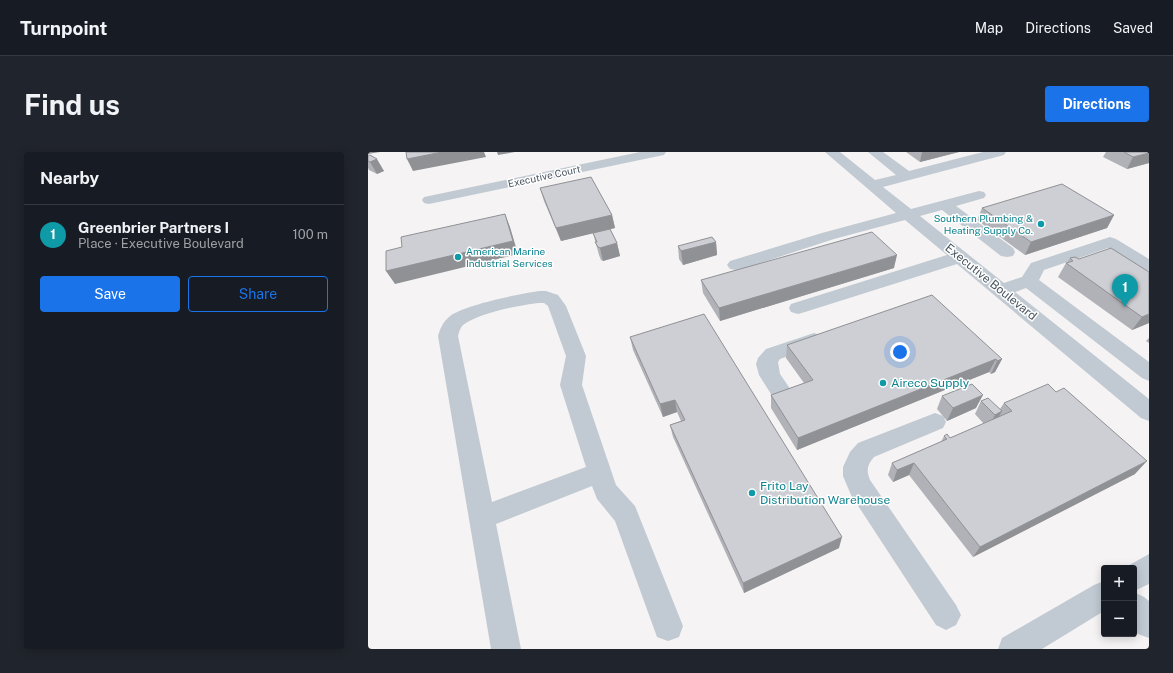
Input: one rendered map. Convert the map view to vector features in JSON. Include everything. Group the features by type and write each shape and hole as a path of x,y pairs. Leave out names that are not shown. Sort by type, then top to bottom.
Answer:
{"street":[{"name":"Executive Court","path":"429,200 659,152"},
{"name":"Executive Boulevard","path":"832,152 1001,290 1144,401"},
{"path":"874,152 907,176"},
{"path":"873,185 999,152"},
{"path":"736,265 828,236 979,194"},
{"path":"944,204 1007,252"},
{"path":"1001,290 1029,281 1037,267 1110,242 1149,266"},
{"path":"798,308 960,257"},
{"path":"1029,281 1149,372"},
{"path":"506,649 448,336 451,326 458,319 473,313 532,297 545,296 553,300 558,306 576,356 571,385 606,491 626,514 668,626"},
{"path":"784,396 768,371 766,364 768,358 773,354 832,334"},
{"path":"935,422 866,450 854,466 854,474 860,487 946,615"},
{"path":"482,518 600,472"},
{"path":"1137,575 1149,568"},
{"path":"1013,649 1101,597"},
{"path":"1137,610 1149,623"}],"building":[{"path":"406,152 442,152 407,159"},
{"path":"1124,152 1149,152 1149,153 1133,157"},
{"path":"370,155 377,159 370,162 368,161 368,156"},
{"path":"591,177 612,215 556,228 540,188"},
{"name":"Southern Plumbing & Heating Supply Co.","path":"1062,184 1114,215 1031,242 982,208"},
{"path":"505,214 513,241 386,271 386,251 402,247 401,237"},
{"path":"610,229 617,243 600,248 598,247 593,233"},
{"path":"872,232 897,255 719,308 701,280"},
{"path":"712,237 716,242 681,251 678,246"},
{"path":"1111,248 1149,272 1149,314 1142,317 1066,263 1073,261 1070,258 1075,257 1079,259"},
{"name":"Aireco Supply","path":"932,295 1002,359 997,361 996,359 798,438 771,395 813,380 787,345"},
{"name":"Frito Lay Distribution Warehouse","path":"704,314 842,537 743,583 670,425 685,420 675,400 660,404 630,337"},
{"path":"972,384 983,395 953,408 942,396"},
{"path":"1048,384 1056,392 1064,388 1147,461 980,547 914,463 897,470 892,463 947,439 944,436 947,434 950,438 1012,411 1004,403"},
{"path":"988,398 1002,411 995,415 981,401"}],"place":[{"name":"Southern Plumbing & Heating Supply Co.","path":"1041,224"},
{"name":"American Marine Industrial Services","path":"458,257"},
{"name":"Greenbrier Partners I","path":"1125,307"},
{"name":"Aireco Supply","path":"883,383"},
{"name":"Frito Lay Distribution Warehouse","path":"752,493"}]}
